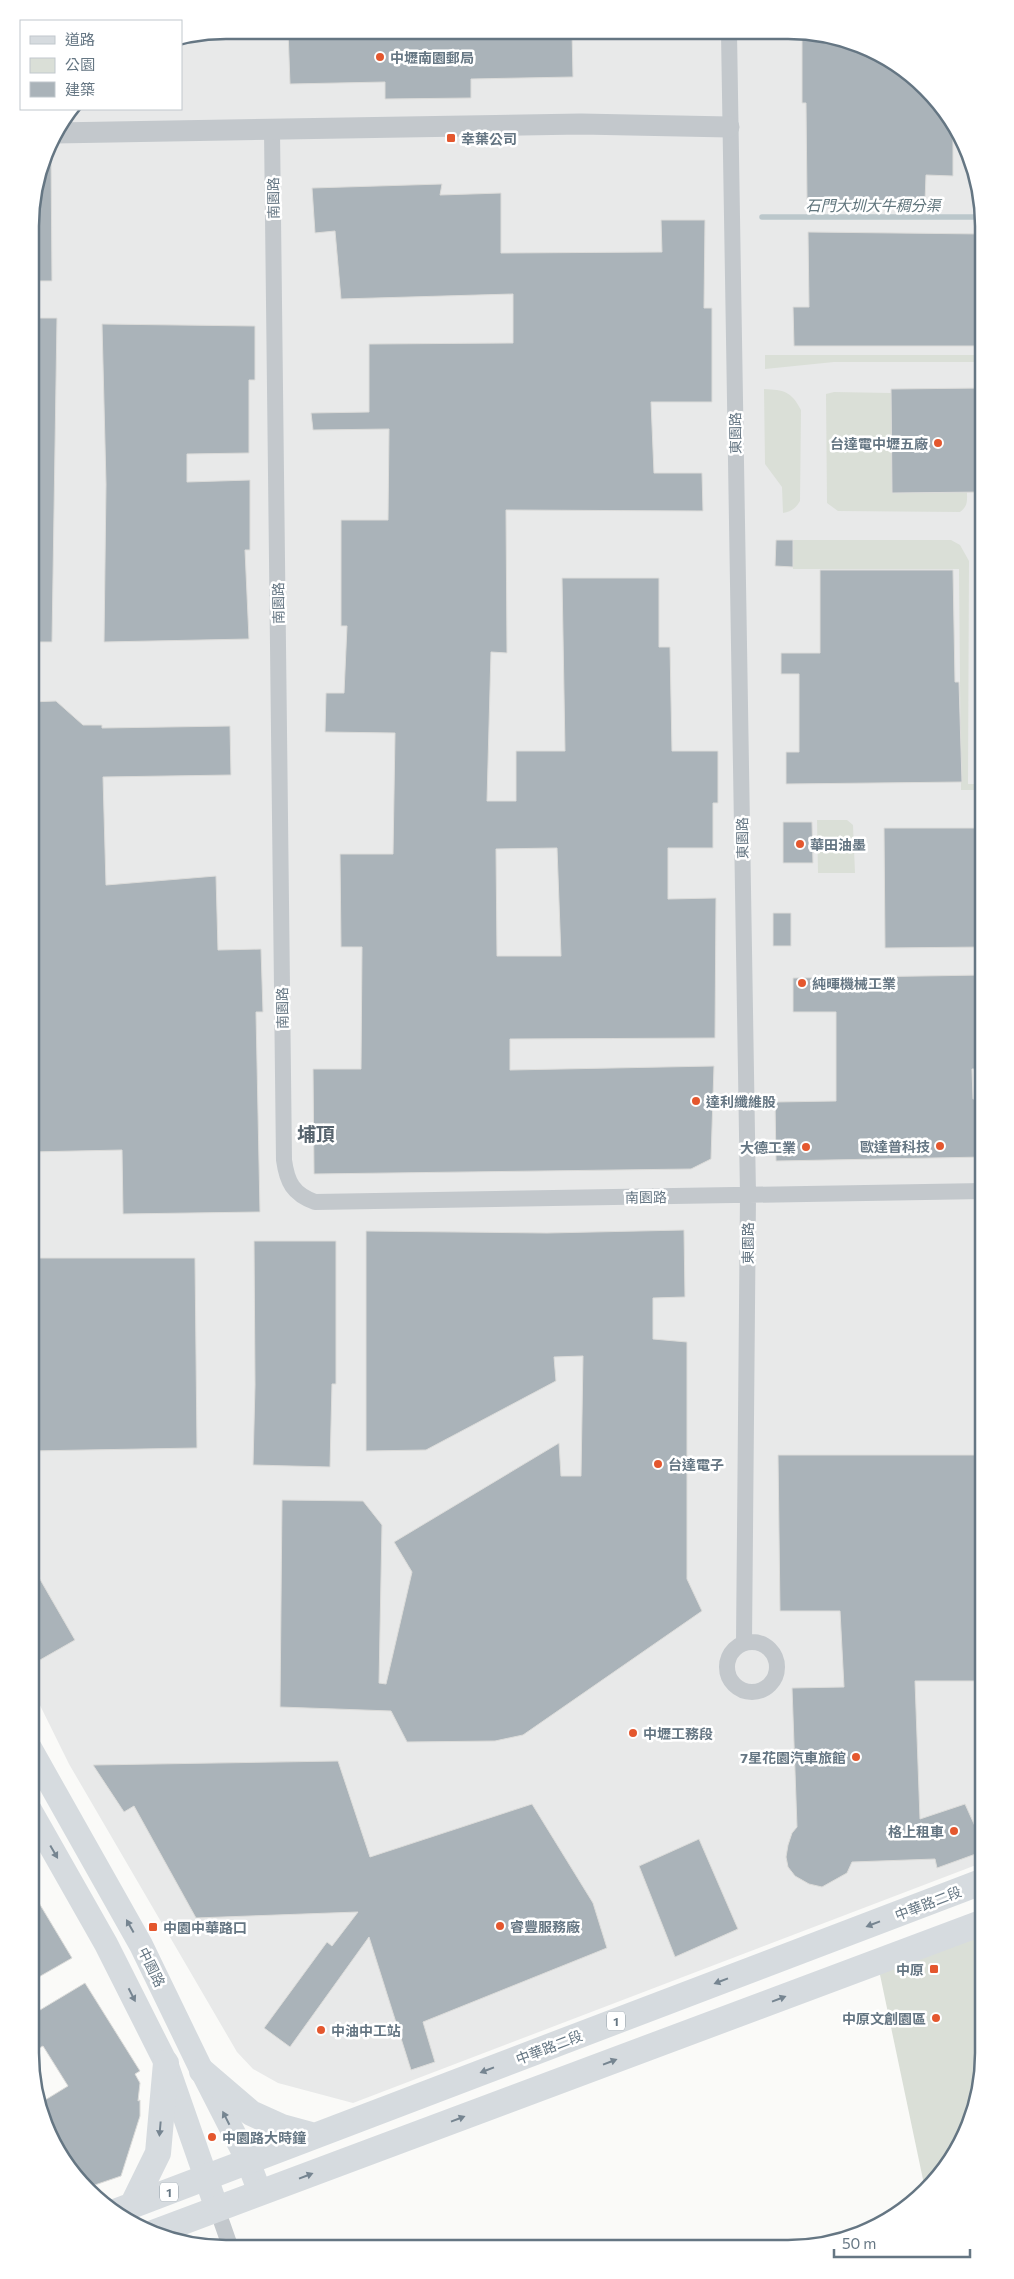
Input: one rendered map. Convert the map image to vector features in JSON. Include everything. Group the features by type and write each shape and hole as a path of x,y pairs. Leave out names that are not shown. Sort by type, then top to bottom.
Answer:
{"main road":[{"name":"中園路","path":"39,1764 141,1945 248,2161 260,2193"},
{"path":"39,1826 106,1944 166,2063 217,2209"},
{"name":"中華路二段","path":"123,2209 975,1884"},
{"path":"163,2229 975,1925"},
{"path":"123,2209 158,2153 166,2063"},
{"path":"202,2071 251,2113 282,2127 315,2136"}],"street":[{"name":"東園路","path":"729,39 748,1195 744,1643"},
{"path":"63,133 272,131 581,124 729,127"},
{"name":"南園路","path":"272,131 284,1160 292,1189 303,1198 315,1202 975,1191"},
{"path":"217,2209 228,2240"}],"shaded area":[{"path":"800,39 836,45 871,58 902,77 929,103 944,122 961,154 972,190 975,214 975,1865 353,2103 278,2083 253,2069 237,2052 69,1764 39,1703 39,214 45,178 58,143 79,110 182,110 182,44 202,40"}],"green space":[{"path":"765,355 975,355 975,362 834,362 765,369"},
{"path":"764,389 782,391 790,395 801,410 800,501 793,509 783,513 782,487 765,464"},
{"path":"834,392 891,393 892,493 967,492 963,510 960,512 838,511 827,503 826,394"},
{"path":"793,540 951,540 960,545 969,561 968,784 975,784 975,790 961,790 959,569 793,569"},
{"path":"817,820 847,820 853,825 855,873 818,873"},
{"name":"中原文創園區","path":"975,1935 975,2065 972,2089 956,2136 937,2167 923,2182 879,1970"}],"building":[{"name":"中壢南園郵局","path":"288,39 572,39 573,77 471,79 471,98 385,99 385,82 290,84"},
{"path":"802,39 836,45 871,58 902,77 929,103 944,122 953,138 953,176 926,175 925,201 807,200 806,103 802,103"},
{"path":"51,160 52,281 39,281 40,202"},
{"path":"442,184 440,195 501,193 501,253 662,252 661,220 705,220 704,308 712,308 712,402 651,402 654,473 702,473 703,511 506,510 507,653 491,652 487,801 516,801 516,751 565,751 562,578 659,578 659,647 670,647 672,751 718,751 718,803 713,803 713,848 668,848 668,899 716,898 715,1038 510,1039 510,1070 714,1066 711,1159 691,1169 314,1174 313,1069 361,1069 362,947 341,947 340,854 393,854 395,733 325,732 326,693 344,693 347,626 341,626 341,520 388,520 389,429 313,430 311,413 369,412 369,344 513,343 513,294 341,299 335,231 315,233 312,188","holes":["557,848 561,956 497,956 496,849"]},
{"path":"808,232 975,234 975,346 794,346 793,307 809,307"},
{"path":"39,318 57,318 52,642 39,642"},
{"path":"102,324 255,326 255,380 249,380 249,453 187,454 187,482 250,480 250,550 245,550 249,639 104,642 106,484"},
{"name":"台達電中壢五廠","path":"975,388 975,492 892,493 891,389"},
{"path":"776,540 793,540 793,567 775,566"},
{"path":"820,570 953,570 955,682 959,682 962,782 786,784 786,752 799,752 799,674 781,674 781,653 820,653"},
{"path":"56,701 83,725 102,725 102,728 230,726 231,775 103,777 106,885 216,876 218,950 261,949 263,1012 256,1012 260,1212 123,1214 122,1150 39,1152 39,702"},
{"path":"783,822 812,822 813,863 783,863"},
{"path":"884,828 975,828 975,947 885,948"},
{"path":"773,913 791,913 791,946 773,946"},
{"path":"975,975 975,1069 972,1069 973,1099 975,1099 975,1157 776,1161 775,1102 836,1101 836,1012 793,1012 793,978"},
{"path":"684,1230 685,1297 653,1298 653,1339 687,1342 687,1579 702,1611 523,1735 495,1741 407,1742 391,1711 280,1707 282,1500 363,1501 382,1525 379,1683 386,1684 412,1572 394,1542 559,1443 561,1476 581,1476 583,1356 554,1357 556,1381 426,1450 366,1451 366,1231 547,1233"},
{"path":"254,1241 336,1241 336,1384 332,1384 330,1467 253,1465 255,1385"},
{"path":"39,1258 195,1258 197,1448 39,1451"},
{"path":"778,1455 975,1455 975,1681 915,1681 920,1819 965,1804 975,1826 975,1854 937,1868 935,1859 852,1862 847,1873 822,1887 809,1884 795,1876 788,1867 786,1857 792,1833 797,1827 792,1688 844,1687 840,1611 780,1611"},
{"path":"39,1578 75,1640 40,1660 39,1658"},
{"path":"338,1761 370,1857 532,1804 593,1903 607,1948 423,2022 435,2062 411,2070 369,1937 290,2047 264,2028 327,1942 332,1946 358,1912 196,1918 134,1806 124,1812 93,1765"},
{"path":"699,1839 738,1929 675,1957 639,1866"},
{"path":"39,1903 72,1958 39,1977"},
{"path":"85,1983 140,2071 135,2074 140,2083 138,2101 140,2100 140,2116 121,2176 94,2185 77,2167 58,2136 45,2100 68,2086 43,2046 39,2048 39,2011"}],"waterway":[{"name":"石門大圳大牛稠分渠","path":"762,217 975,217"}],"place":[{"name":"中壢南園郵局","path":"380,57"},
{"name":"幸葉公司","path":"451,138"},
{"name":"台達電中壢五廠","path":"938,443"},
{"name":"華田油墨","path":"800,844"},
{"name":"純暉機械工業","path":"802,983"},
{"name":"達利纖維股","path":"696,1101"},
{"name":"歐達普科技","path":"940,1146"},
{"name":"大德工業","path":"806,1147"},
{"name":"台達電子","path":"658,1464"},
{"name":"中壢工務段","path":"633,1733"},
{"name":"7星花園汽車旅館","path":"856,1757"},
{"name":"格上租車","path":"954,1831"},
{"name":"睿豐服務廠","path":"500,1926"},
{"name":"中園中華路口","path":"153,1927"},
{"name":"中原","path":"934,1969"},
{"name":"中原文創園區","path":"936,2018"},
{"name":"中油中工站","path":"321,2030"},
{"name":"中園路大時鐘","path":"212,2137"}],"district":[{"name":"埔頂","path":"316,1133"}]}
